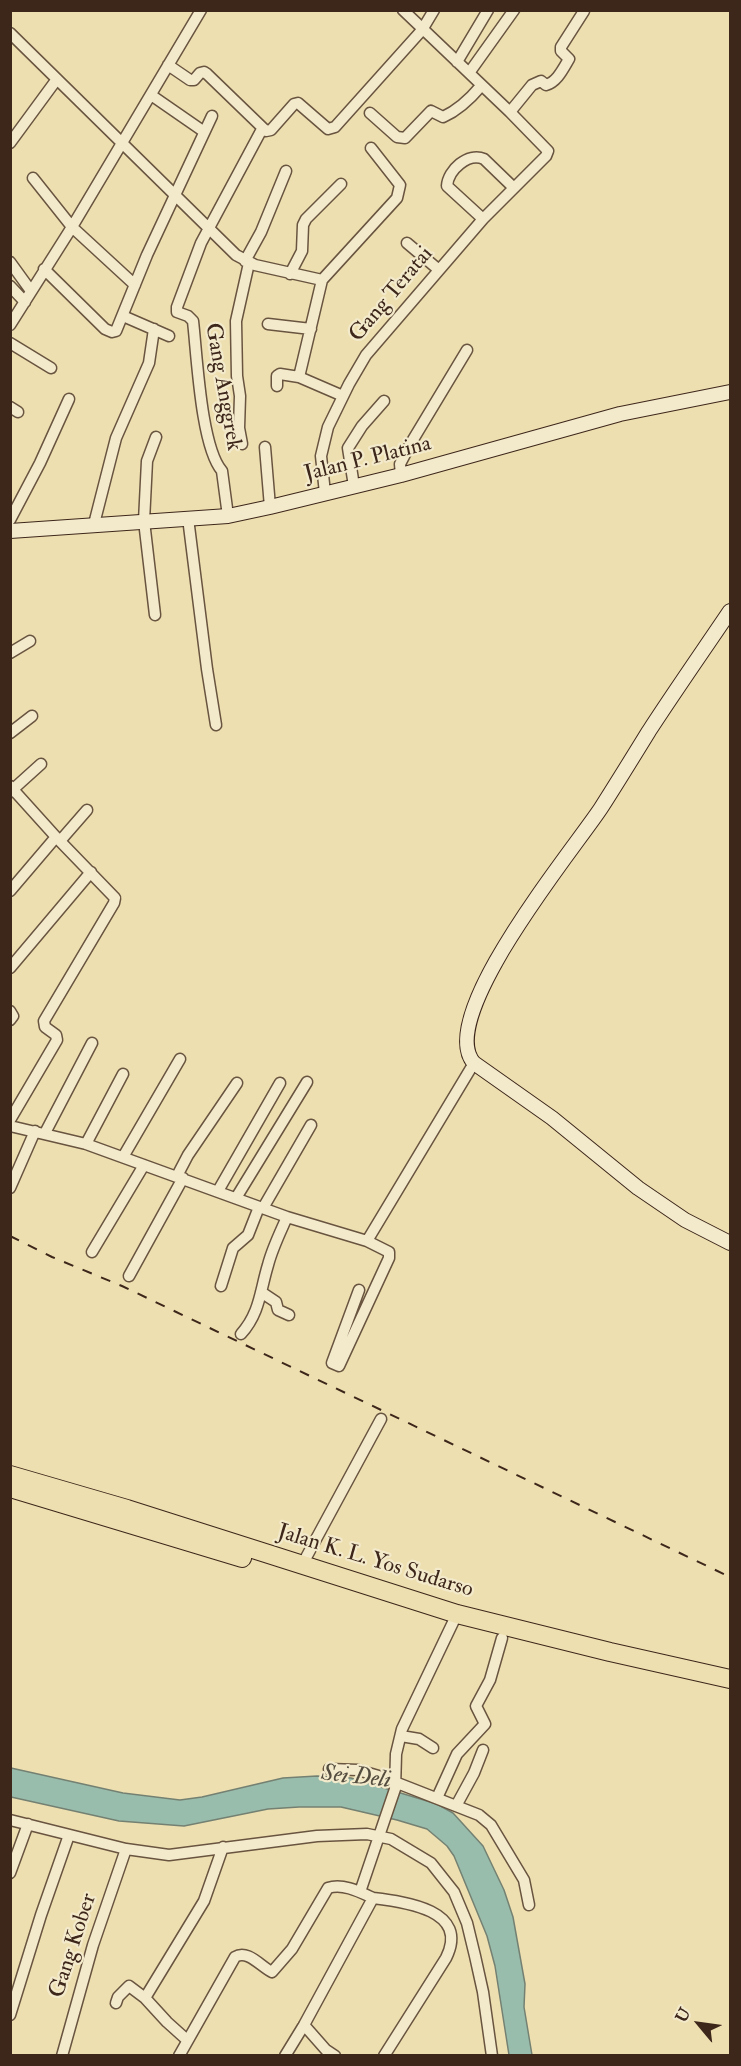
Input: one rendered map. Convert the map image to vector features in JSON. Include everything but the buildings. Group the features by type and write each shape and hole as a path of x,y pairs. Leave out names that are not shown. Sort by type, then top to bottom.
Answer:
{"highway":[{"name":"Jalan K. L. Yos Sudarso","path":"10,1475 302,1565 502,1638 730,1689"},
{"name":"Jalan K. L. Yos Sudarso","path":"10,1488 455,1620 730,1679"}],"street":[{"path":"10,325 72,227 201,10"},
{"path":"403,10 510,112 532,85 541,81 546,85 550,84 563,70 569,59 561,47 584,11"},
{"path":"168,65 190,80 194,80 200,73 207,74 262,129 271,130 294,104 298,103 328,129 335,127 422,30 435,10"},
{"path":"458,62 488,10"},
{"path":"469,73 514,10"},
{"path":"12,38 57,79 236,255 247,262 322,280"},
{"path":"10,143 57,79"},
{"path":"370,112 397,137 405,138 431,111 445,116 459,108 481,86"},
{"path":"151,95 203,131"},
{"name":"Gang Teratai","path":"325,493 321,456 328,427 366,355 483,219 546,156 548,151 510,112"},
{"path":"44,269 109,332 116,331 174,195 212,116"},
{"path":"209,229 262,129"},
{"path":"299,376 322,280 397,198 400,185 371,148"},
{"path":"483,219 447,186 447,181 463,161 478,156 484,159 514,189"},
{"path":"242,444 239,428 240,396 237,376 236,321 247,262 286,171"},
{"path":"33,178 72,227 135,285"},
{"path":"290,274 302,250 303,225 306,219 341,184"},
{"name":"Gang Anggrek","path":"209,229 201,243 177,312 188,316 193,321 208,441 217,466 222,471 228,516"},
{"path":"407,243 439,270"},
{"path":"10,262 31,291"},
{"path":"10,286 25,302"},
{"path":"123,316 169,336"},
{"path":"268,324 311,329"},
{"path":"94,524 116,438 149,363 154,329"},
{"path":"10,343 51,368"},
{"path":"401,475 400,464 411,442 467,350"},
{"path":"277,386 277,376 280,374 299,376 343,396"},
{"name":"Jalan P. Platina","path":"10,531 228,516 401,475 620,414 730,392"},
{"path":"10,520 40,463 69,399"},
{"path":"354,486 348,448 362,426 384,402"},
{"path":"154,615 144,521 147,460 156,437"},
{"path":"265,447 270,507"},
{"path":"188,518 216,725"},
{"path":"730,611 595,817 549,878 504,947 483,988 469,1024 467,1049 474,1063 552,1118 638,1188 685,1220 730,1243"},
{"path":"10,653 30,641"},
{"path":"10,733 32,716"},
{"path":"10,1120 57,1040 57,1035 45,1028 44,1021 114,903 113,894 11,789 41,764"},
{"path":"10,891 87,810"},
{"path":"10,968 91,872"},
{"path":"10,1011 13,1016 10,1020"},
{"path":"10,1188 92,1043"},
{"path":"123,1157 180,1059"},
{"path":"367,1241 474,1063"},
{"path":"86,1144 123,1074"},
{"path":"237,1198 307,1082"},
{"path":"129,1276 180,1177 188,1155 237,1083"},
{"path":"218,1191 280,1083"},
{"path":"221,1286 233,1248 248,1235 261,1207 311,1125"},
{"path":"10,1126 86,1144 286,1217 367,1241 387,1250 389,1258 339,1366 332,1363 358,1290"},
{"path":"92,1252 144,1165"},
{"path":"241,1334 256,1314 268,1263 286,1217"},
{"path":"261,1292 276,1302 278,1310 289,1315"},
{"path":"302,1565 381,1419"},
{"path":"360,1892 396,1786 396,1754 402,1729 455,1620"},
{"path":"437,1798 451,1772 457,1754 485,1724 476,1706 490,1680 502,1638"},
{"path":"401,1736 419,1739 433,1748"},
{"path":"456,1806 474,1773 483,1750"},
{"path":"329,1769 358,1770 479,1815 491,1825 524,1880 529,1905"},
{"path":"10,1820 126,1849 169,1855 317,1836 367,1834 381,1831 431,1863 454,1892 467,1923 477,1965 492,2055"},
{"path":"10,1873 28,1824"},
{"path":"10,2015 69,1835"},
{"path":"145,1998 204,1900 223,1847"},
{"name":"Gang Kober","path":"62,2055 93,1945 126,1849"},
{"path":"179,2055 235,1957 239,1954 245,1955 272,1972 298,1939 328,1888 339,1886 373,1898 413,1904 438,1914 445,1921 452,1938 451,1949 446,1958 384,2055"},
{"path":"285,2055 304,2025 373,1898"},
{"path":"116,2003 118,1997 129,1986 145,1998 187,2040"},
{"path":"304,2025 326,2050 335,2055"}],"shaded area":[{"path":"11,1768 123,1793 180,1800 283,1778 317,1776 351,1778 437,1804 453,1813 483,1846 504,1890 513,1917 525,1984 524,2007 532,2055 509,2055 495,1966 487,1936 454,1856 447,1846 427,1829 341,1807 268,1809 184,1826 119,1821 11,1797"}],"railway":[{"path":"10,1236 52,1257 122,1286 730,1577"}],"water label":[{"name":"Sei Deli","path":"356,1778"}]}
